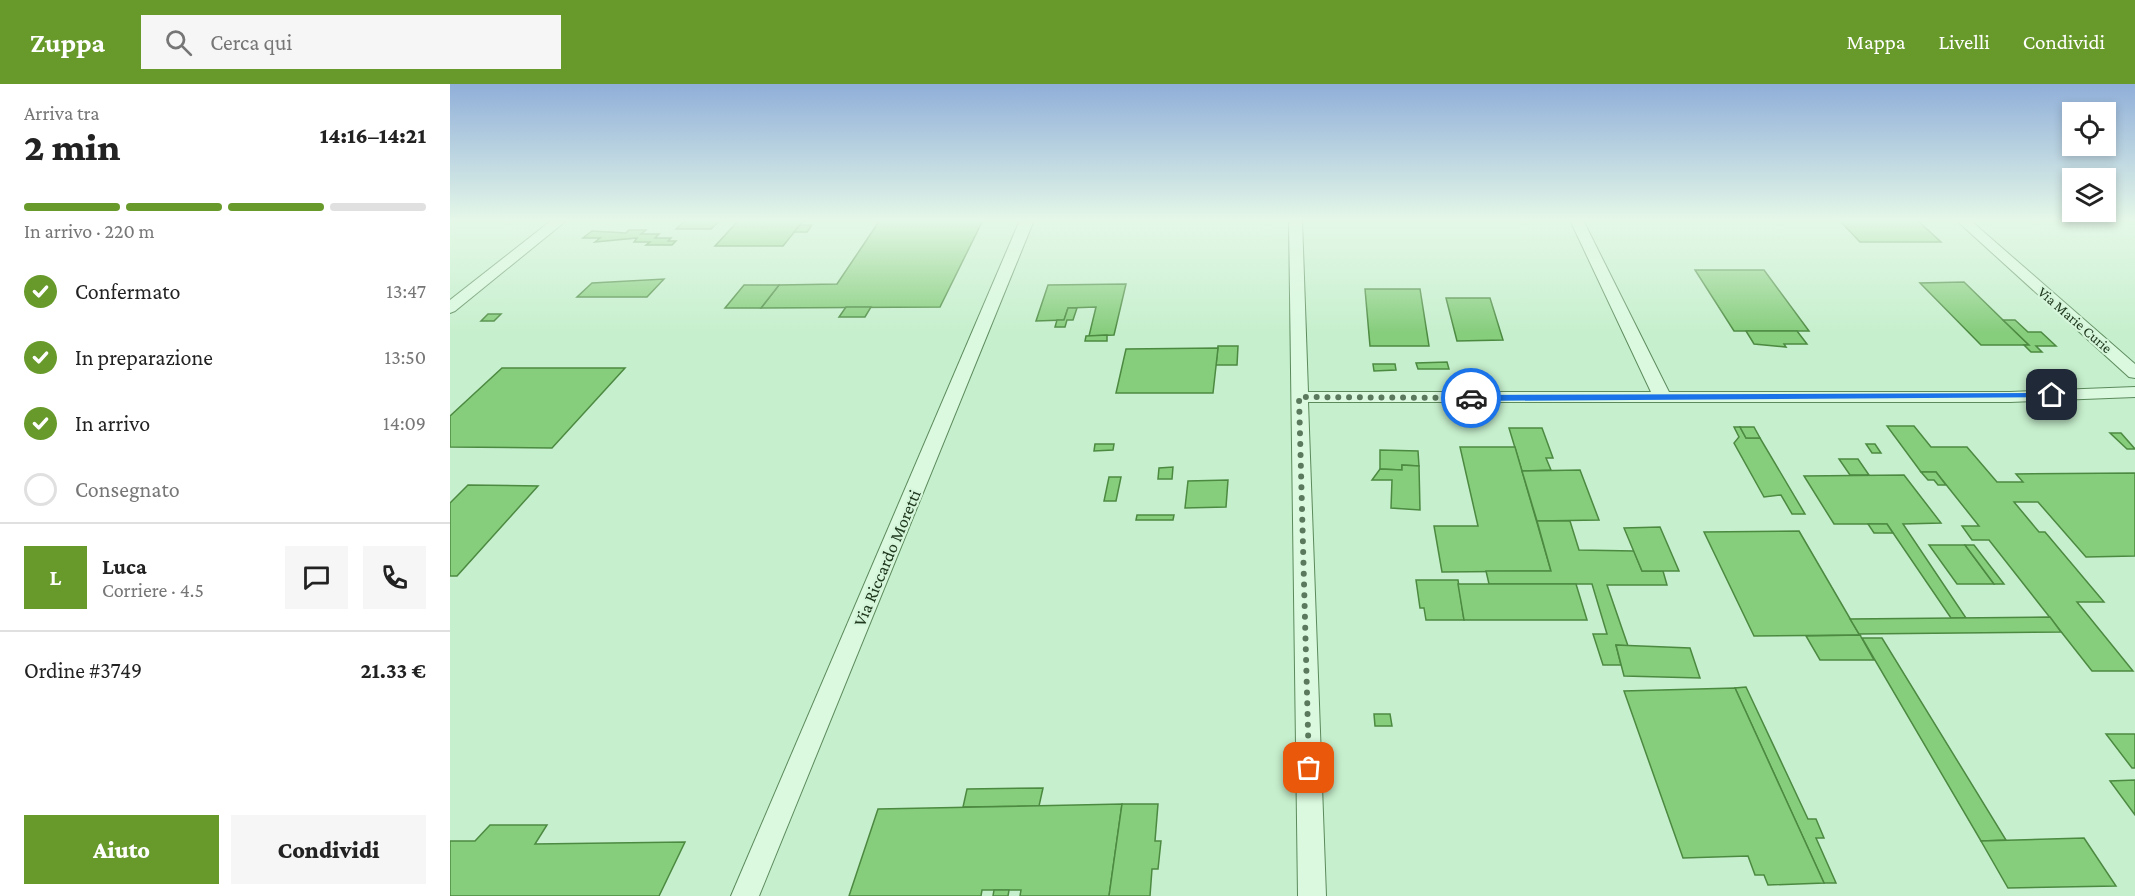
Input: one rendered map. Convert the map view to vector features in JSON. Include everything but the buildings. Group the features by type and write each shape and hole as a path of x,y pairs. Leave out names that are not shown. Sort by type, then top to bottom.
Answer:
{"street":[{"path":"450,291 492,258"},
{"path":"450,308 513,258"},
{"name":"Via Riccardo Moretti","path":"745,896 1011,258"},
{"path":"1296,258 1312,896"},
{"path":"1595,258 1662,396"},
{"name":"Via Marie Curie","path":"2005,258 2135,373"},
{"path":"1299,397 2010,397 2135,392"}],"way so far":[{"path":"1309,768 1299,397 1471,398"}],"route":[{"path":"1471,398 2052,395"}]}
